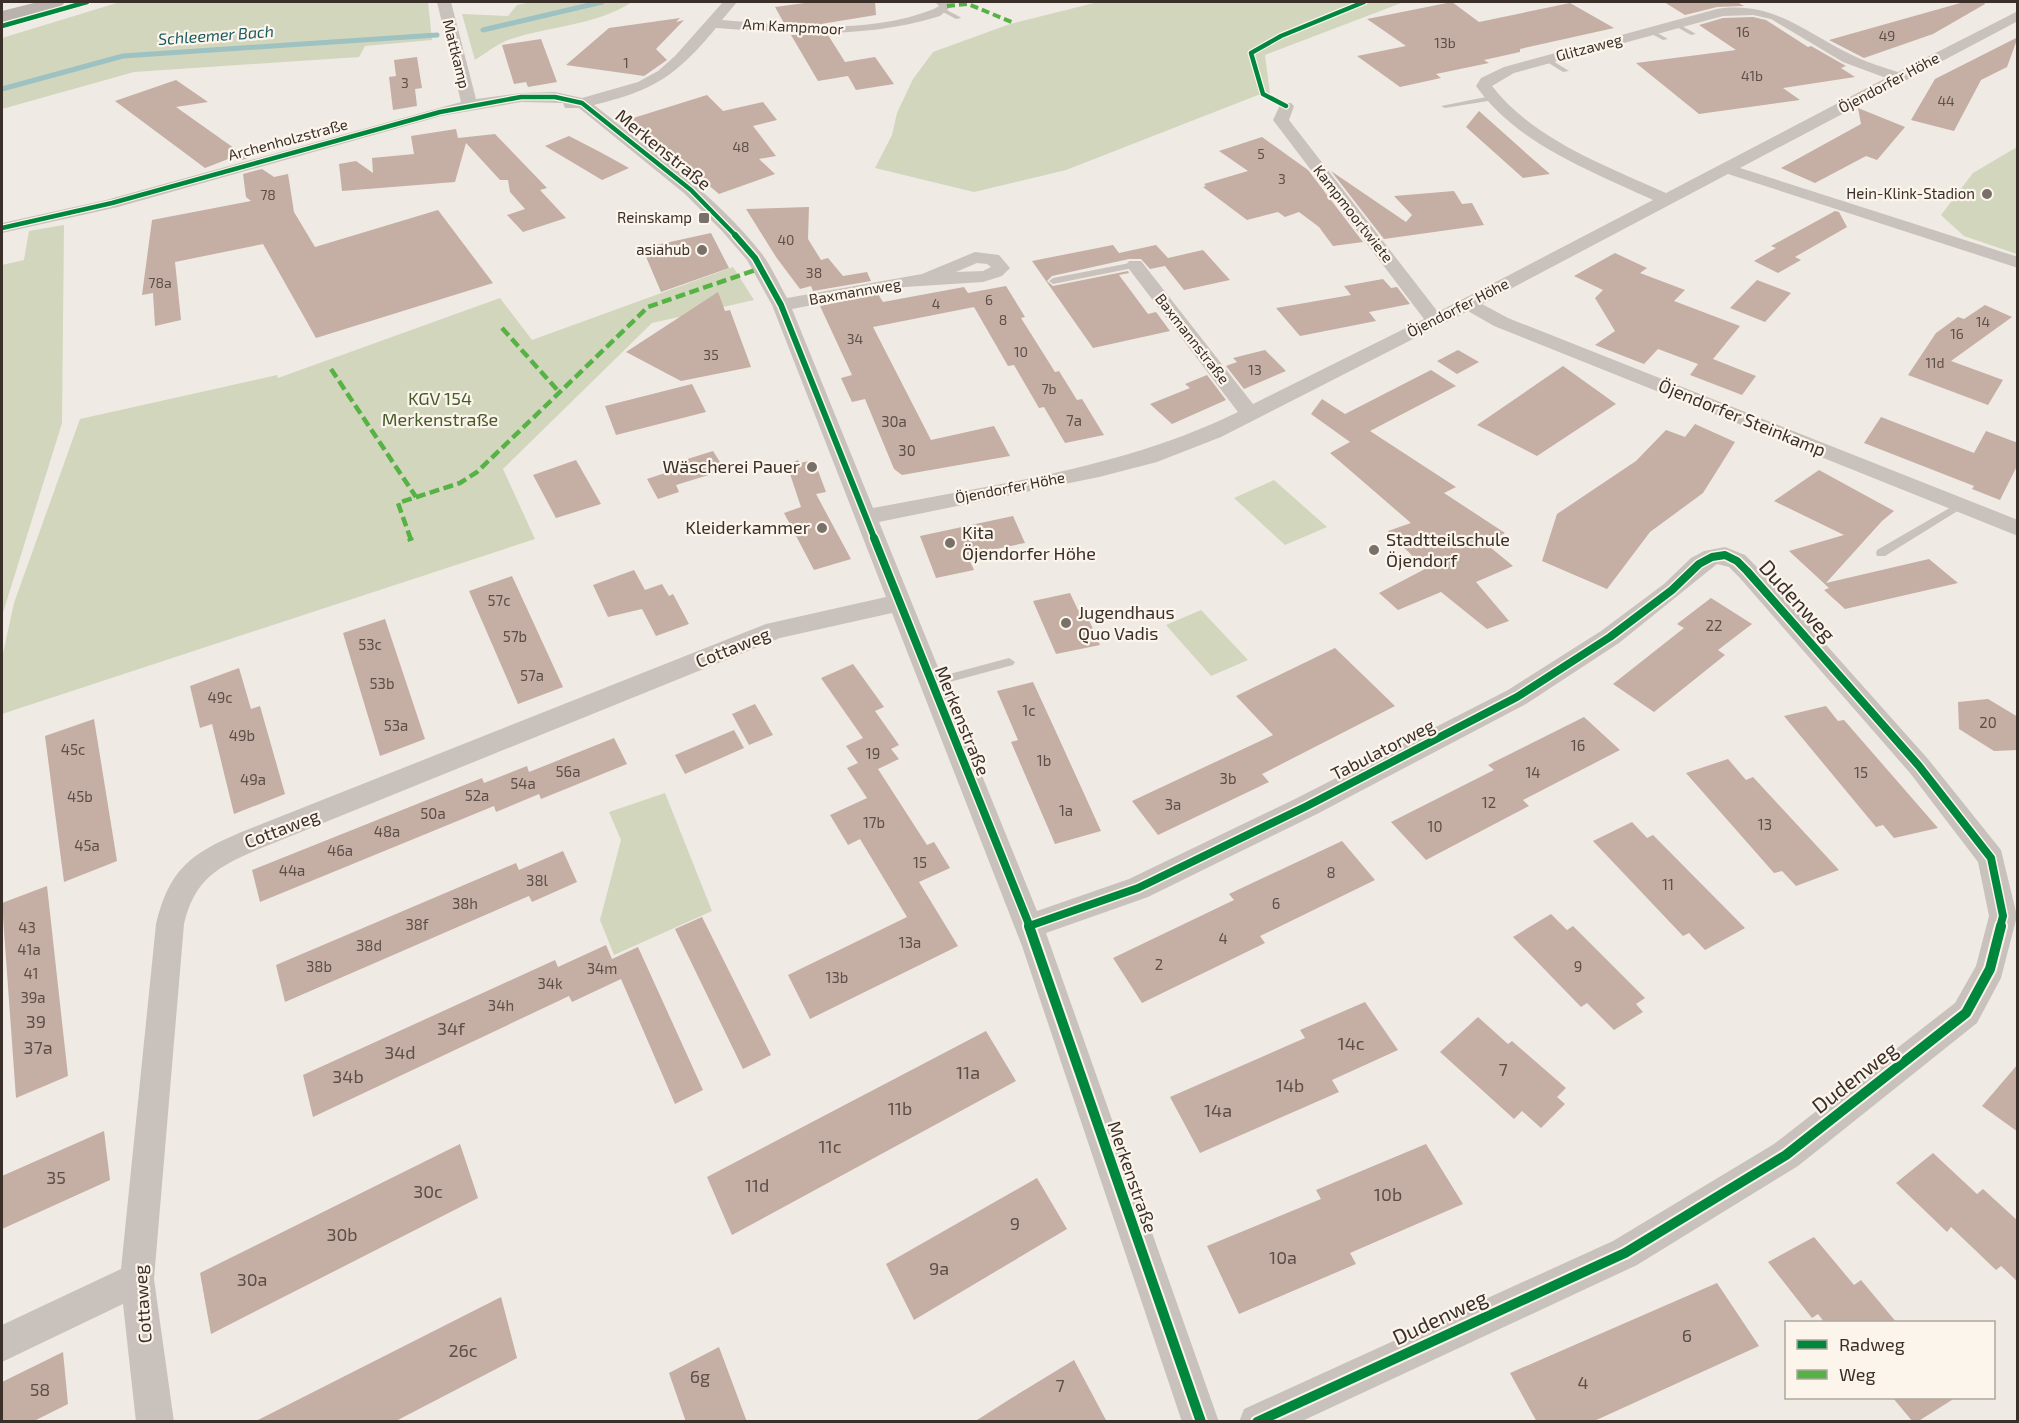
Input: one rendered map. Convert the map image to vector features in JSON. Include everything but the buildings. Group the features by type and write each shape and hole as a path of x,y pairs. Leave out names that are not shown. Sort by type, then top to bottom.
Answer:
{"main road":[{"path":"2,17 56,2"}],"street":[{"name":"Mattkamp","path":"444,2 470,106"},
{"path":"582,103 658,78 730,2"},
{"path":"910,20 921,2"},
{"name":"Am Kampmoor","path":"711,22 835,31 910,20 942,6"},
{"name":"Glitzaweg","path":"1491,98 1484,86 1491,76 1722,12 1753,11 1776,16 1848,59 1899,78"},
{"name":"Öjendorfer Höhe","path":"867,516 1139,459 1214,432 1468,304 2018,15"},
{"path":"1491,98 1548,141 1665,199"},
{"name":"Archenholzstraße","path":"2,228 93,209 470,106 491,108 582,103"},
{"name":"Merkenstraße","path":"582,103 691,190 728,226 755,258 781,305 1029,926 1201,1422"},
{"name":"Kampmoortwiete","path":"1286,106 1281,120 1435,320"},
{"path":"1725,168 2018,263"},
{"name":"Baxmannstraße","path":"1135,264 1250,414"},
{"name":"Baxmannweg","path":"781,305 929,278"},
{"name":"Öjendorfer Steinkamp","path":"1468,304 1500,322 2018,529"},
{"name":"Tabulatorweg","path":"1029,926 1138,888 1307,806 1517,697 1610,637 1672,590 1700,564 1713,557 1725,555"},
{"name":"Dudenweg","path":"1257,1422 1625,1253 1681,1220 1786,1155 1886,1078 1966,1012 1990,969 2003,916 1991,858 1919,766 1737,561 1725,555"},
{"name":"Cottaweg","path":"156,1422 137,1279 170,924 175,897 192,872 218,854 249,841 775,630 899,603"},
{"path":"2,1344 137,1279"}],"lane":[{"path":"942,6 958,18"},
{"path":"1675,24 1693,34"},
{"path":"1650,31 1665,39"},
{"path":"1546,59 1565,71"},
{"path":"1444,106 1491,98"},
{"path":"1053,281 1135,264"},
{"path":"1881,553 1960,505"},
{"path":"931,683 1009,662"}],"green space":[{"path":"120,2 428,2 432,40 365,46 359,57 134,72 2,109 2,38"},
{"path":"531,2 632,2 604,16 511,39 475,60 462,14 508,16 517,5"},
{"path":"1098,2 1404,2 1265,55 1270,94 1258,95 1066,170 974,192 875,168 892,135 897,113 913,79 933,52 1010,24"},
{"name":"Hein-Klink-Stadion","path":"2017,147 2017,254 1964,236 1941,215 1973,173"},
{"path":"64,225 62,423 2,616 2,265 24,260 29,231"},
{"name":"KGV 154 Merkenstraße","path":"733,267 754,300 652,323 503,469 535,539 2,714 2,658 14,603 80,419 277,375 278,378 500,298 532,340"},
{"path":"1274,480 1327,527 1285,545 1234,498"},
{"path":"1201,610 1248,660 1211,676 1166,625"},
{"path":"665,793 712,911 614,955 600,920 621,840 609,812"}],"waterway":[{"name":"Schleemer Bach","path":"483,30 602,2"},
{"name":"Schleemer Bach","path":"2,89 123,56 437,35"}],"marked path":[{"path":"947,6 968,4 1014,23"},
{"path":"411,541 398,503 460,483 477,472 648,307 761,268"},
{"path":"502,328 560,393"},
{"path":"331,369 416,497"}],"cycle path":[{"path":"2,26 87,2"},
{"path":"1286,106 1263,94 1251,53 1281,36 1364,2"},
{"path":"2,228 112,203 398,122 481,103 521,97 555,97 582,103 691,190 755,258 781,305 1037,946 1201,1422"},
{"path":"1029,926 1138,888 1307,806 1517,697 1610,637 1672,590 1699,564 1712,557 1725,555 1737,561 1747,571 1919,766 1991,858 2003,916 1990,969 1966,1013 1786,1155 1625,1253 1257,1422"}],"place":[{"name":"Hein-Klink-Stadion","path":"1987,194"},
{"name":"Reinskamp","path":"704,218"},
{"name":"asiahub","path":"702,250"},
{"name":"Wäscherei Pauer","path":"812,467"},
{"name":"Kleiderkammer","path":"822,528"},
{"name":"Kita Öjendorfer Höhe","path":"950,543"},
{"name":"Stadtteilschule Öjendorf","path":"1374,550"},
{"name":"Jugendhaus Quo Vadis","path":"1066,623"}]}
